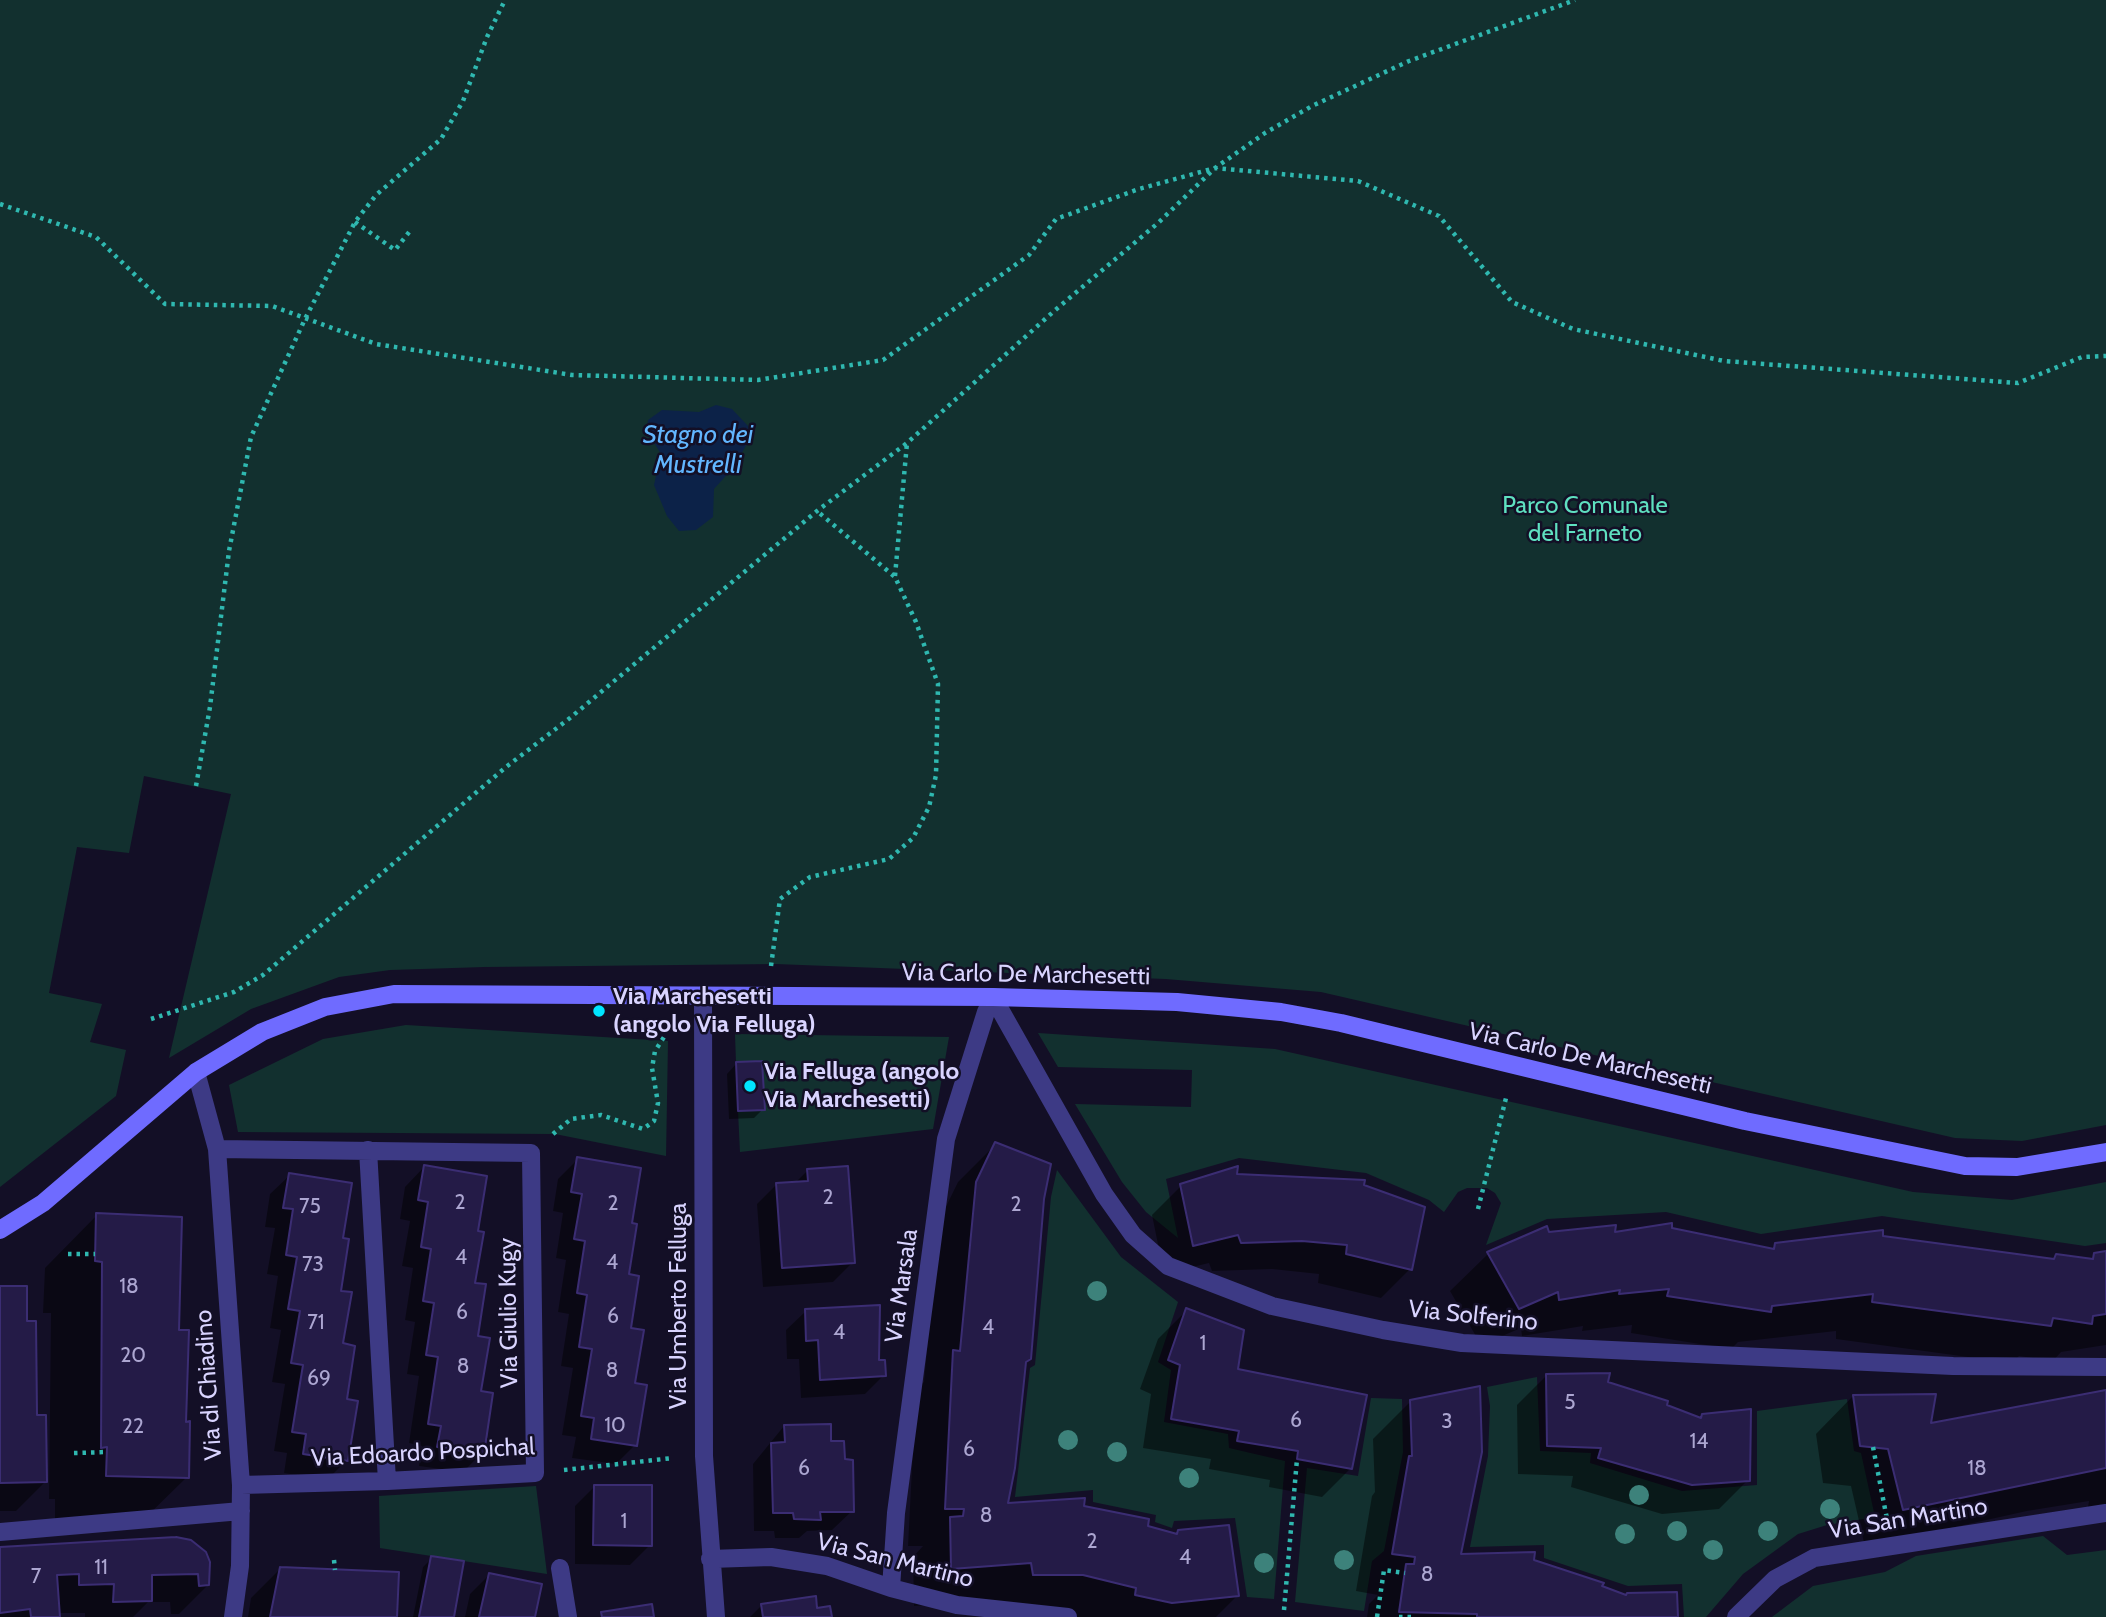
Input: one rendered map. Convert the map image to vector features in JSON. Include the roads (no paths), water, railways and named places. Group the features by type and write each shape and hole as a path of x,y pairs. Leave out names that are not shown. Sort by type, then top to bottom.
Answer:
{"main road":[{"name":"Via Carlo De Marchesetti","path":"0,1230 43,1203 196,1072 262,1032 325,1007 394,994 993,997 1177,1002 1282,1012 1341,1023 1514,1067 1838,1142 1965,1166 2017,1167 2106,1152"}],"street":[{"name":"Via Umberto Felluga","path":"703,995 702,1319 710,1559 716,1617"},
{"name":"Via Solferino","path":"993,997 1104,1194 1133,1235 1168,1266 1272,1306 1383,1331 1475,1344 1952,1366 2106,1367"},
{"name":"Via Marsala","path":"891,1588 897,1513 946,1139 993,997"},
{"name":"Via di Chiadino","path":"196,1072 217,1149 241,1485 240,1566 233,1617"},
{"path":"217,1149 368,1150 387,1481"},
{"name":"Via Giulio Kugy","path":"368,1150 531,1153 535,1473"},
{"name":"Via Edoardo Pospichal","path":"241,1485 535,1473"},
{"path":"0,1532 241,1511"},
{"name":"Via San Martino","path":"1736,1617 1775,1579 1814,1558 2106,1513"},
{"name":"Via San Martino","path":"710,1559 771,1557 827,1566 958,1611 1068,1617"},
{"path":"560,1568 568,1617"}],"water":[{"name":"Stagno dei Mustrelli","path":"716,405 732,409 748,426 747,444 733,468 714,489 713,517 696,530 679,531 667,516 654,485 661,454 647,431 648,420 662,410 699,412"}],"place":[{"name":"Via Marchesetti (angolo Via Felluga)","path":"599,1011"},
{"name":"Via Felluga (angolo Via Marchesetti)","path":"750,1086"}],"park label":[{"name":"Parco Comunale del Farneto","path":"1585,520"}]}
